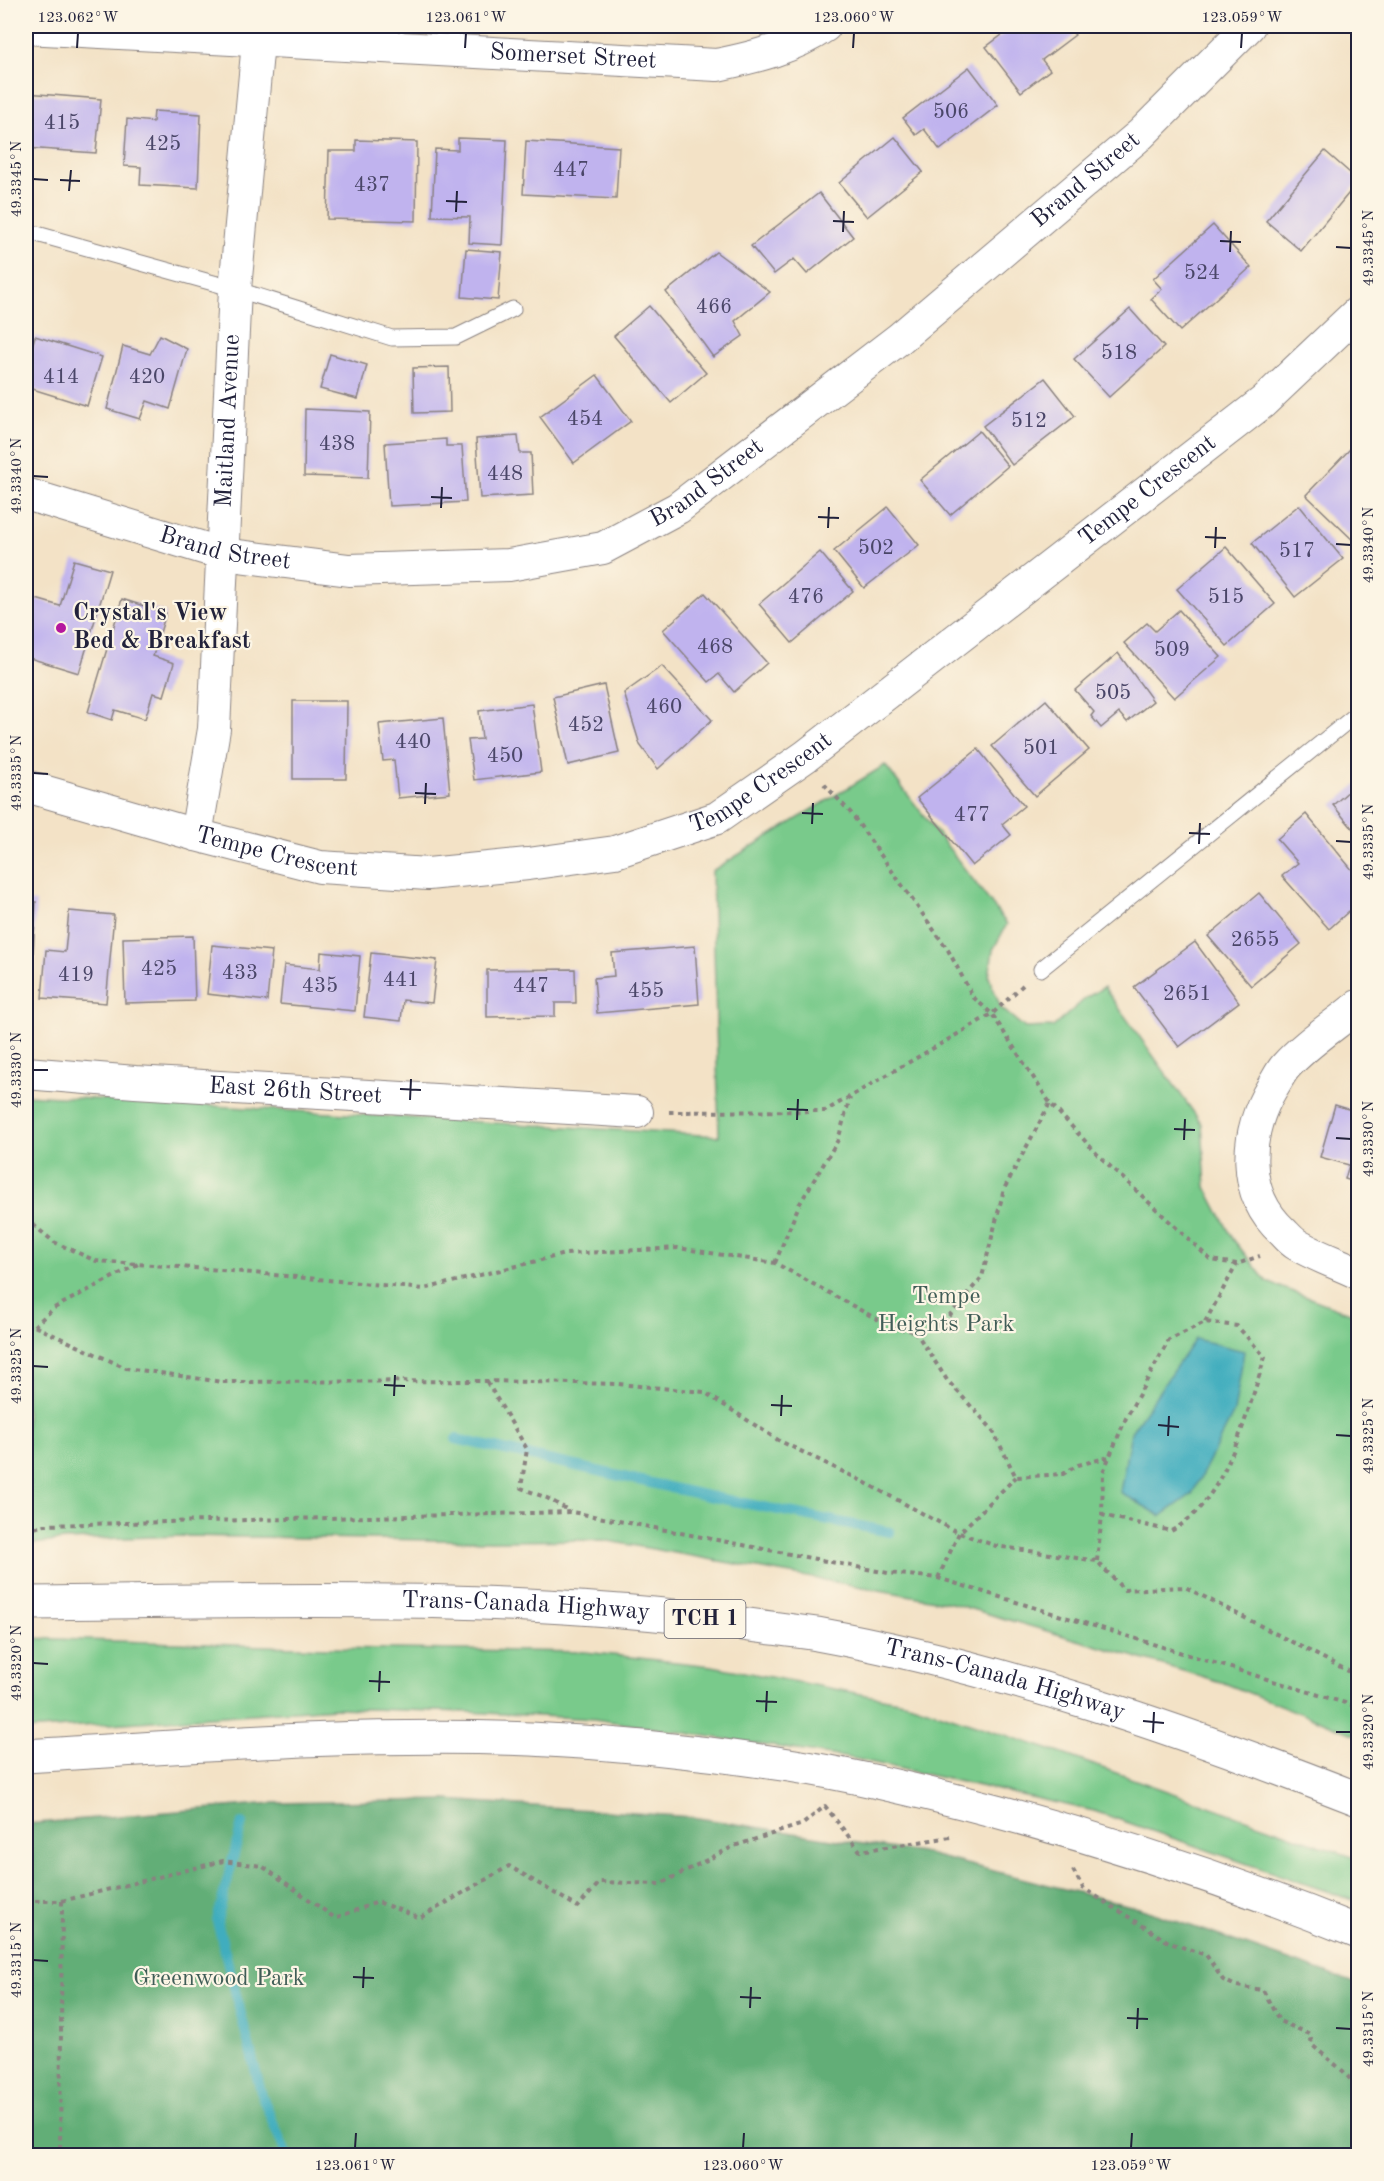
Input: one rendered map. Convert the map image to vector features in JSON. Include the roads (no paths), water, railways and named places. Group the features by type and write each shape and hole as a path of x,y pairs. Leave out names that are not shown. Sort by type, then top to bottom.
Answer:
{"highway":[{"name":"Trans-Canada Highway","path":"26,1603 399,1600 540,1604 679,1616 816,1634 950,1663 1092,1703 1231,1750 1359,1799"},
{"path":"26,1756 251,1742 393,1737 532,1739 663,1749 791,1765 922,1792 1052,1827 1189,1869 1359,1932"}],"street":[{"name":"Somerset Street","path":"26,28 717,65 764,55 809,37 825,26"},
{"name":"Brand Street","path":"26,494 224,554 349,570 509,565 603,548 678,508 900,338 1141,134 1249,26"},
{"name":"Maitland Avenue","path":"196,835 214,729 235,289 258,42"},
{"name":"Tempe Crescent","path":"26,786 196,835 320,867 428,874 615,852 717,818 806,756 1263,402 1359,312"},
{"path":"1359,1006 1305,1048 1284,1068 1256,1121 1251,1174 1258,1200 1273,1224 1295,1244 1359,1273"},
{"name":"East 26th Street","path":"26,1073 135,1082 637,1112"}],"lane":[{"path":"26,231 235,289 392,338 456,337 513,309"},
{"path":"1041,969 1359,713"}],"water":[{"path":"1195,1339 1244,1351 1234,1412 1192,1494 1161,1516 1120,1492 1131,1432"}],"waterway":[{"path":"456,1439 708,1496 890,1532"},
{"path":"242,1823 217,1921 262,2096 287,2156"}],"place":[{"name":"Crystal's View Bed & Breakfast","path":"61,628"}],"park label":[{"name":"Tempe Heights Park","path":"946,1311"},
{"name":"Greenwood Park","path":"219,1979"}]}
